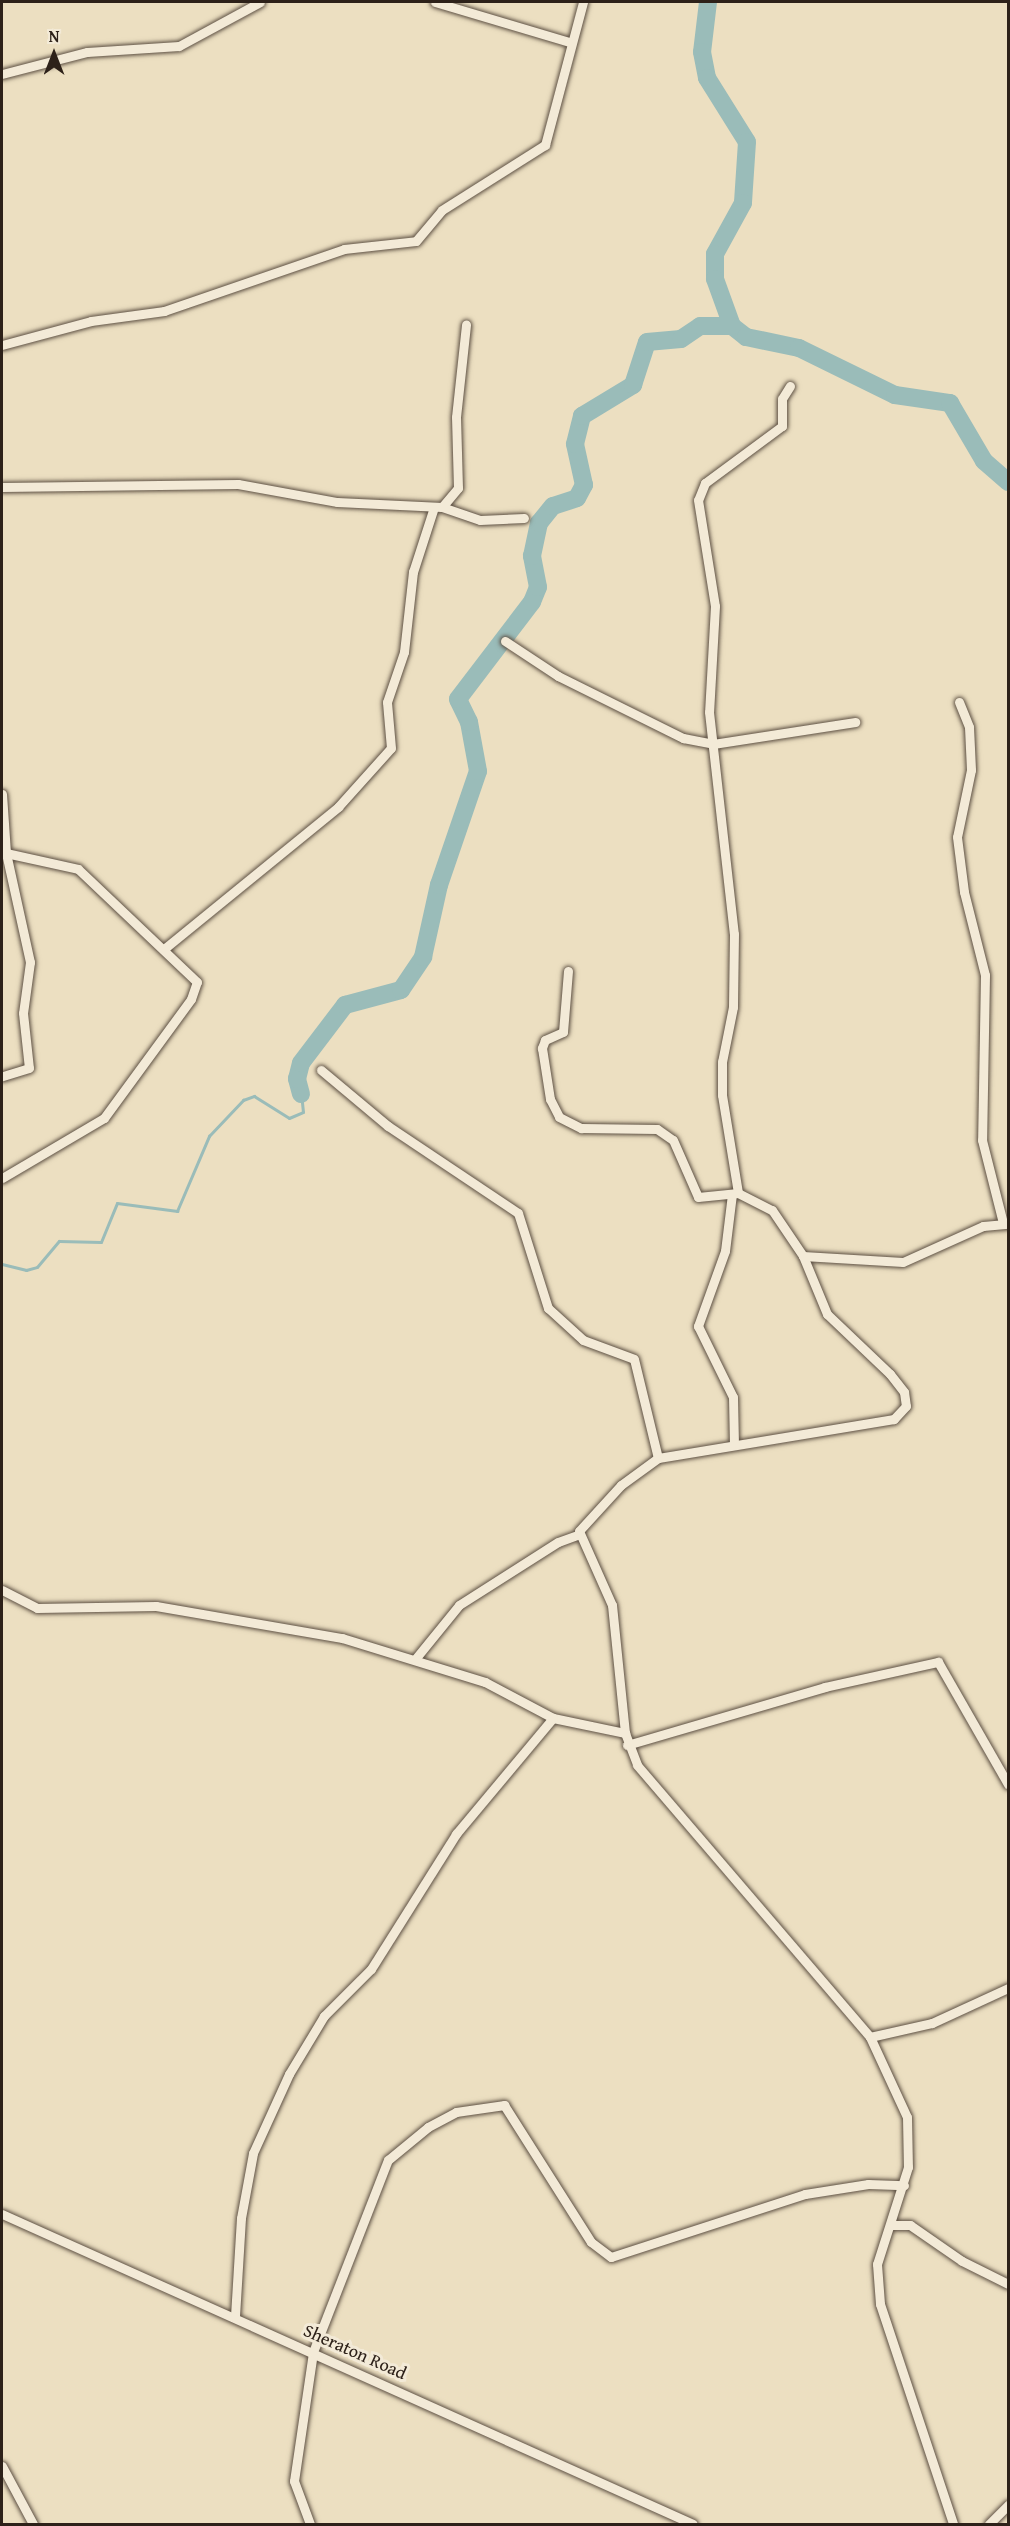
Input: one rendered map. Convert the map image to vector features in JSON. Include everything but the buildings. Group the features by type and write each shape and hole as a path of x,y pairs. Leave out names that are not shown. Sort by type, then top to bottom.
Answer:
{"street":[{"path":"2,75 62,56 179,46 260,2"},
{"path":"435,2 457,6 569,42"},
{"path":"2,345 91,321 164,311 344,249 416,241 442,210 545,145 569,42 583,2"},
{"path":"164,949 338,807 391,748 387,702 404,652 413,572 438,507 458,488 456,417 466,326"},
{"path":"735,1443 733,1397 698,1326 723,1259 735,1193 721,1078 733,1006 734,934 709,712 716,606 698,500 705,483 782,426 783,399 790,386"},
{"path":"2,487 201,482 270,487 337,501 438,507 480,520 524,518"},
{"path":"505,641 558,676 652,724 713,744 855,722"},
{"path":"803,1256 903,1262 983,1226 1006,1224 982,1140 985,975 964,892 957,837 970,770 969,727 959,702"},
{"path":"2,794 6,853 30,962 24,1013 29,1068 2,1076"},
{"path":"2,1178 86,1131 123,1098 191,999 197,982 78,869 6,853"},
{"path":"568,971 563,1032 545,1040 542,1048 550,1099 559,1117 581,1128 657,1129 673,1140 698,1197 735,1193 772,1210 803,1256 827,1314 890,1374 903,1392 906,1406 894,1419 735,1443 658,1458 621,1485 580,1527 580,1534 619,1633 627,1745 654,1788 870,2037 906,2117 904,2185 877,2264 880,2304 953,2524"},
{"path":"321,1070 388,1126 518,1213 548,1308 583,1340 634,1359 658,1458"},
{"path":"416,1658 453,1610 558,1542 580,1534"},
{"path":"2,1590 37,1608 181,1609 303,1630 416,1658 485,1682 553,1718 625,1733"},
{"path":"627,1745 825,1688 938,1662 1008,1784"},
{"path":"235,2316 241,2218 253,2154 289,2074 324,2016 370,1969 456,1834 553,1718"},
{"path":"870,2037 932,2024 1008,1988"},
{"path":"310,2524 294,2481 313,2352 388,2160 456,2112 497,2104 510,2110 591,2242 611,2257 805,2194 867,2184 904,2185"},
{"name":"Sheraton Road","path":"2,2214 235,2316 693,2524"},
{"path":"891,2225 910,2224 962,2261 1008,2283"},
{"path":"2,2466 33,2524"},
{"path":"989,2524 1008,2505"}],"waterway":[{"path":"708,2 702,52 707,78 747,142 743,203 715,254 715,279 732,326 746,337 799,348 895,395 950,403 984,461 1008,482"},
{"path":"301,1094 297,1079 301,1063 345,1005 401,990 423,957 439,885 478,771 469,722 458,699 532,602 538,587 532,556 539,523 553,506 577,498 584,485 575,444 582,416 633,385 647,342 681,339 700,326 732,326"},
{"path":"2,1264 26,1270 37,1267 59,1241 101,1242 117,1203 177,1211 209,1136 243,1100 254,1096 289,1118 303,1112 301,1094"}]}
